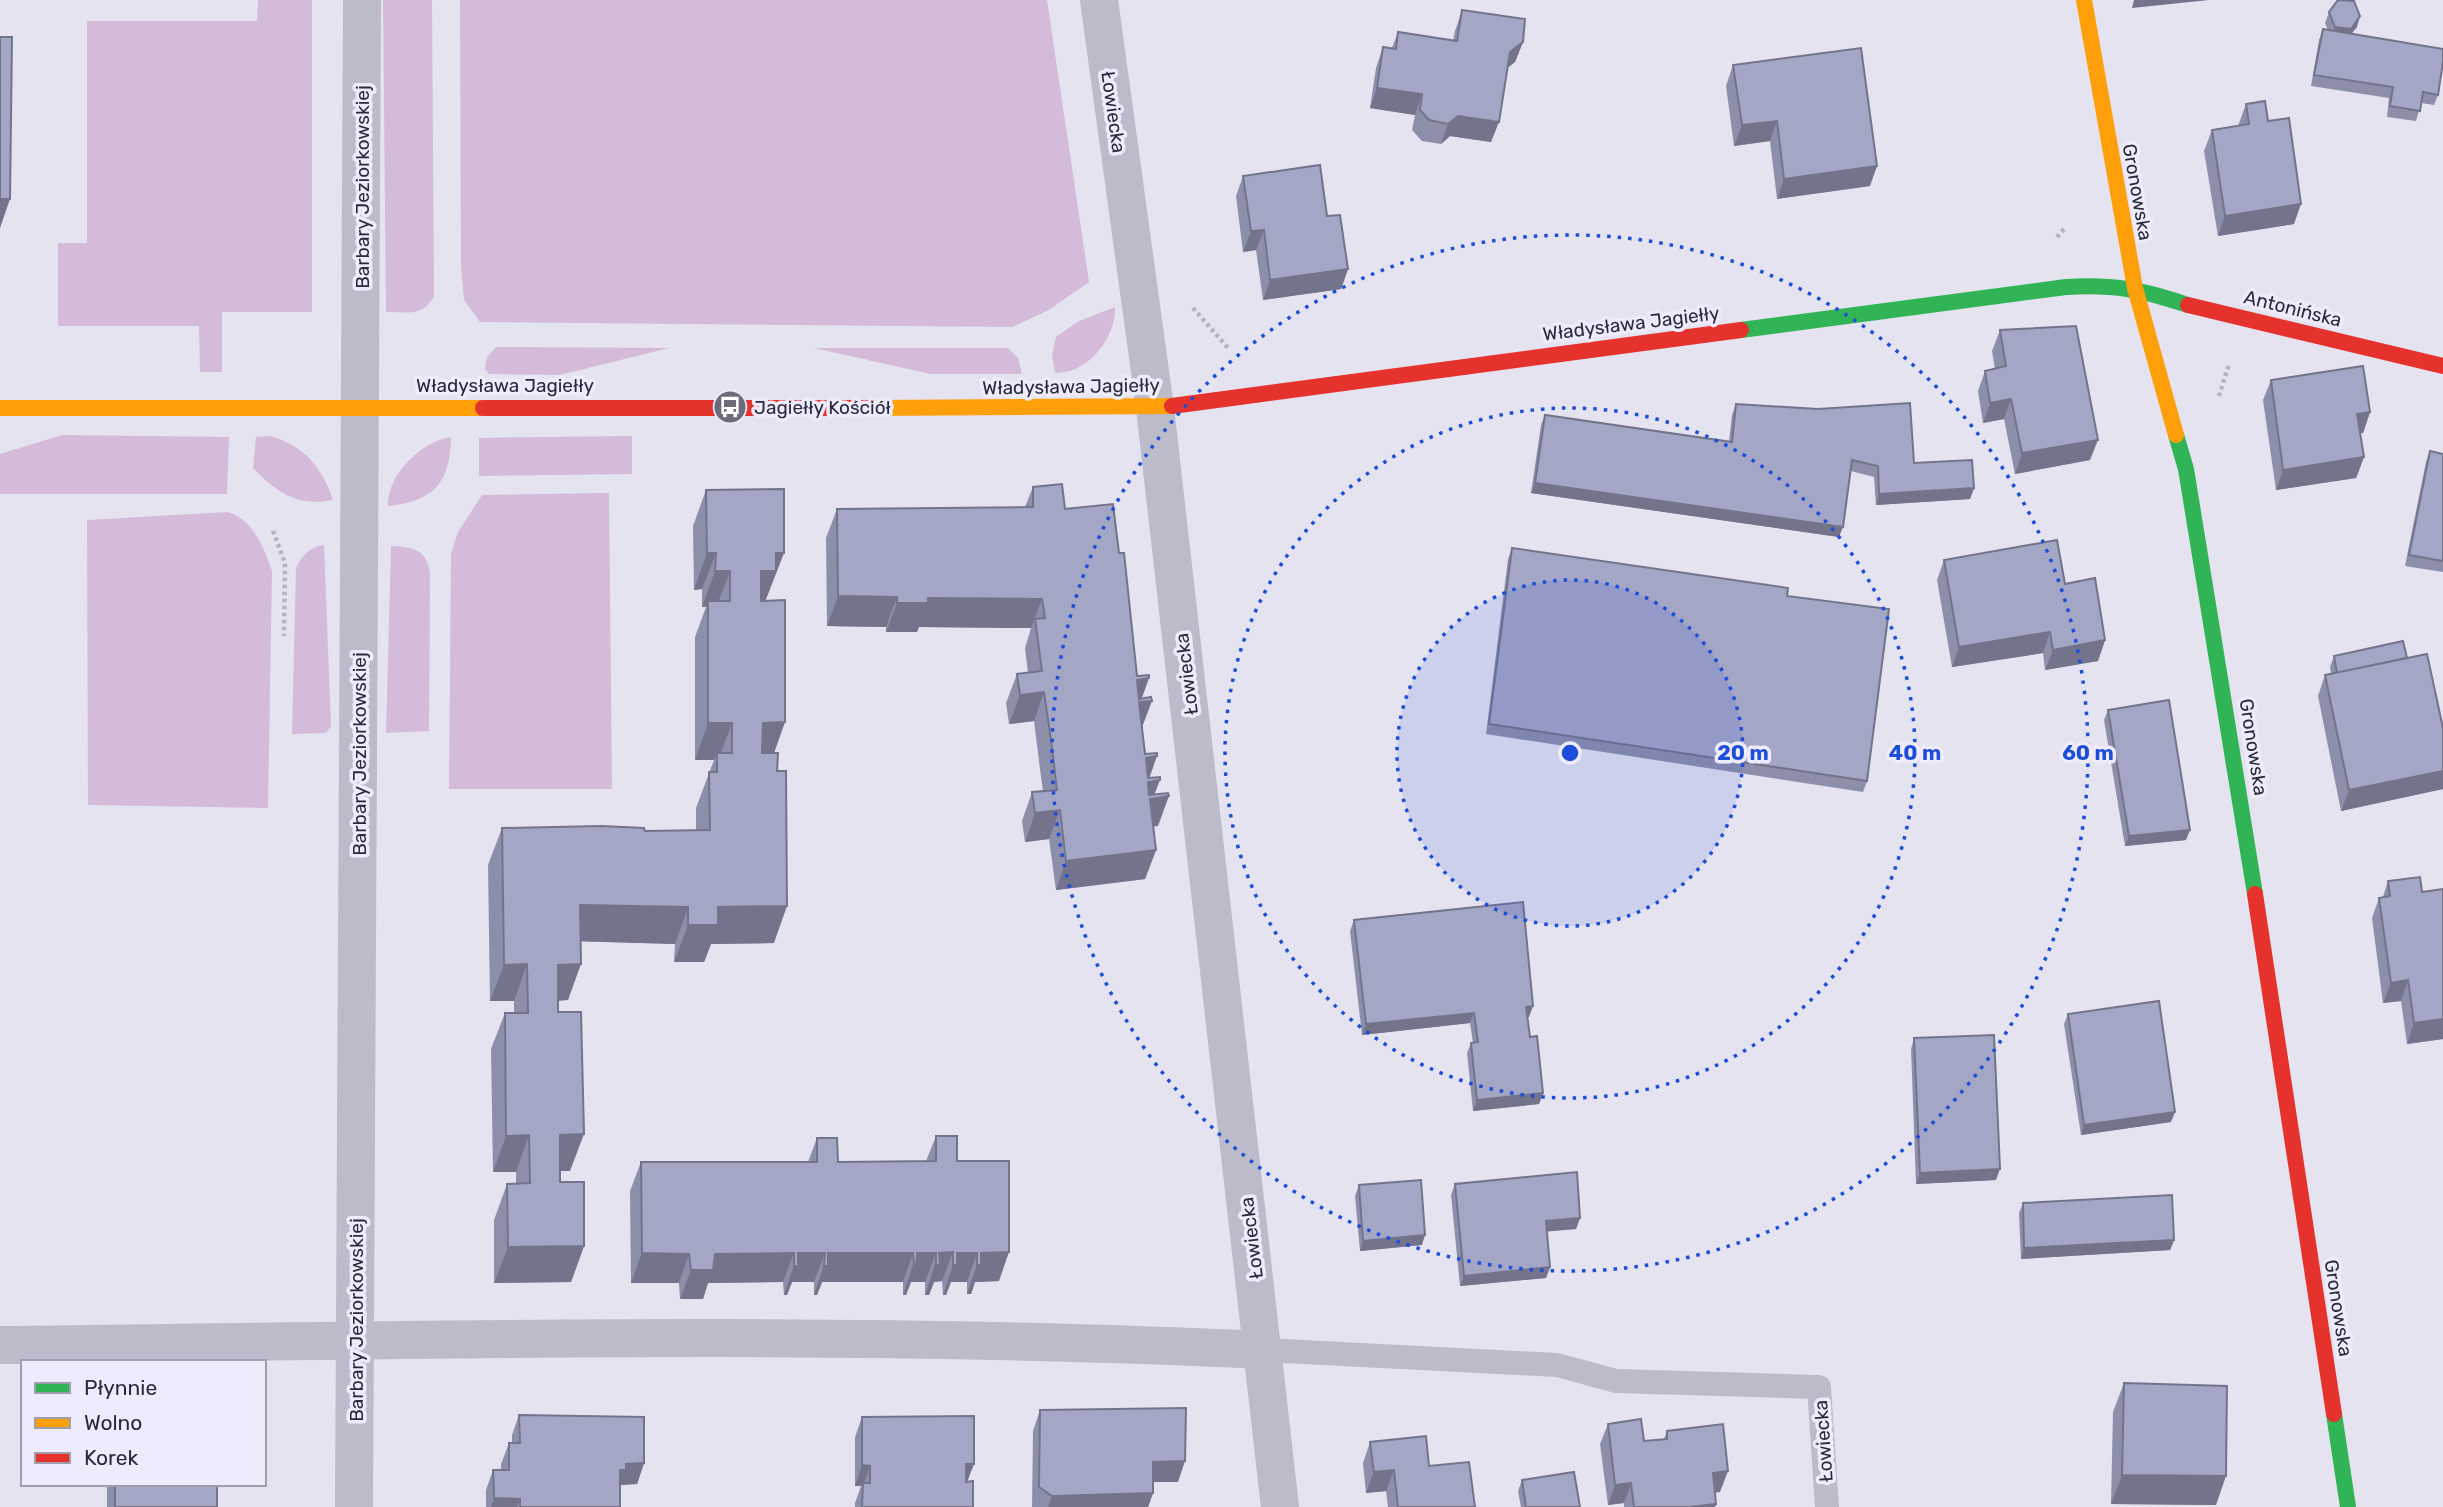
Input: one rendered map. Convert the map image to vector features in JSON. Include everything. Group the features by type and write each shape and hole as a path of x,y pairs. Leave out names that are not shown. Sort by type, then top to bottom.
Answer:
{"street":[{"name":"Barbary Jeziorkowskiej","path":"354,1507 362,405 362,0"},
{"name":"Łowiecka","path":"1099,0 1155,408 1280,1507"},
{"name":"Gronowska","path":"2084,0 2115,189 2135,288 2186,469 2226,706 2348,1507"},
{"name":"Władysława Jagiełły","path":"0,408 362,405 1155,408 2066,287 2103,285 2135,288"},
{"name":"Antonińska","path":"2135,288 2190,305 2443,366"},
{"path":"0,1345 355,1341 1054,1340 1264,1350"}],"lane":[{"name":"Łowiecka","path":"1264,1350 1557,1365 1616,1381 1819,1387 1827,1507"}],"path":[{"path":"273,531 285,563 284,636"}],"shaded area":[{"path":"258,0 312,0 312,312 222,312 222,372 200,372 199,326 58,326 58,243 87,243 87,21 257,21"},
{"path":"383,0 432,0 434,296 425,307 414,312 386,312"},
{"path":"460,0 1047,0 1089,282 1049,310 1012,327 480,322 464,300 461,266"},
{"path":"1115,307 1111,331 1097,352 1078,368 1055,373 1052,355 1056,337 1079,321"},
{"path":"496,347 669,348 560,375 489,374 485,369 487,357"},
{"path":"814,348 1008,348 1018,358 1022,374 931,374"},
{"path":"62,435 229,437 227,494 0,494 0,454"},
{"path":"271,436 294,446 311,460 323,477 333,500 309,501 289,496 271,485 253,468 256,437"},
{"path":"632,436 632,474 479,476 479,438"},
{"path":"451,437 447,466 437,486 418,499 388,506 393,482 408,461 429,445"},
{"path":"609,493 612,789 449,789 451,554 458,532 482,495"},
{"path":"228,512 251,528 272,571 268,808 88,805 87,520"},
{"path":"324,545 331,726 326,733 292,734 296,568 307,552"},
{"path":"391,546 406,547 422,554 430,573 429,731 386,733"}],"building":[{"path":"2338,0 2354,1 2360,16 2351,29 2335,27 2329,12"},
{"path":"1462,10 1525,19 1523,42 1510,52 1499,122 1458,116 1448,124 1429,120 1420,110 1422,94 1377,88 1383,47 1396,49 1398,32 1457,41"},
{"path":"2323,29 2443,49 2438,95 2423,92 2420,111 2390,106 2393,87 2314,75"},
{"path":"0,37 12,37 10,199 0,199"},
{"path":"1861,48 1877,166 1784,179 1777,121 1742,125 1733,65"},
{"path":"2265,101 2268,121 2289,118 2301,204 2225,216 2212,130 2249,124 2246,104"},
{"path":"1320,165 1327,216 1340,215 1348,269 1270,280 1264,230 1251,231 1243,176"},
{"path":"2076,326 2098,440 2022,453 2011,399 1990,403 1985,371 2006,366 2000,330"},
{"path":"2363,366 2370,412 2357,414 2364,457 2283,470 2271,380"},
{"path":"1910,403 1914,463 1972,460 1974,488 1879,494 1878,466 1852,460 1843,527 1535,483 1545,415 1732,442 1736,404 1818,409"},
{"path":"2430,451 2443,454 2443,561 2409,555"},
{"path":"1062,484 1065,509 1113,504 1119,553 1124,553 1137,676 1149,675 1149,678 1137,680 1139,699 1151,697 1152,701 1139,702 1145,754 1157,753 1157,756 1146,758 1148,778 1160,777 1160,780 1148,782 1149,795 1168,793 1169,796 1150,799 1156,850 1066,861 1060,810 1035,813 1032,792 1057,790 1051,740 1044,692 1020,695 1017,674 1042,671 1035,619 1045,618 1042,599 928,598 928,603 897,603 897,597 838,596 837,509 1033,507 1033,487"},
{"path":"784,489 784,553 776,553 776,571 761,571 761,601 785,600 785,722 763,723 762,753 778,753 777,771 786,771 787,906 718,907 718,925 688,925 688,907 580,905 581,964 558,965 558,1012 581,1012 584,1134 560,1135 560,1182 584,1182 584,1246 508,1247 507,1184 530,1183 529,1135 506,1136 505,1013 528,1013 527,964 504,965 502,828 601,826 644,828 645,831 710,830 709,772 717,772 717,753 732,753 732,723 708,723 708,601 730,601 730,571 715,571 716,553 707,553 706,490"},
{"path":"2057,540 2065,584 2095,578 2105,640 2053,650 2050,632 1959,647 1944,560"},
{"path":"1512,548 1788,588 1787,596 1889,609 1867,781 1489,724"},
{"path":"2403,641 2407,658 2337,673 2334,656"},
{"path":"2427,654 2443,728 2443,771 2349,790 2325,675"},
{"path":"2169,700 2190,830 2129,836 2108,710"},
{"path":"2420,877 2422,892 2443,889 2443,1019 2414,1023 2408,980 2391,983 2379,898 2390,896 2388,881"},
{"path":"1523,902 1533,1006 1526,1007 1530,1037 1537,1036 1543,1093 1477,1100 1471,1043 1478,1042 1474,1013 1366,1024 1354,920"},
{"path":"2159,1001 2175,1112 2084,1125 2068,1014"},
{"path":"1994,1035 2000,1169 1920,1173 1914,1038"},
{"path":"936,1136 957,1136 957,1161 1009,1161 1009,1252 981,1253 981,1265 977,1265 977,1253 957,1253 957,1265 953,1265 953,1252 939,1253 940,1265 936,1265 936,1253 917,1253 916,1266 913,1253 828,1253 828,1266 824,1266 825,1253 798,1253 798,1266 794,1266 794,1253 715,1254 713,1270 691,1270 689,1254 642,1253 641,1162 817,1162 817,1138 837,1138 838,1162 936,1161"},
{"path":"1577,1172 1580,1218 1546,1221 1550,1267 1464,1276 1455,1184"},
{"path":"1421,1180 1425,1235 1363,1241 1359,1185"},
{"path":"2172,1195 2174,1240 2024,1248 2023,1203"},
{"path":"2124,1383 2227,1386 2226,1476 2122,1475"},
{"path":"1186,1408 1185,1461 1153,1462 1153,1493 1052,1496 1039,1487 1040,1410"},
{"path":"519,1415 644,1417 644,1463 626,1464 626,1470 620,1470 620,1507 520,1507 520,1499 494,1498 493,1470 509,1470 509,1443 520,1443"},
{"path":"974,1416 974,1464 966,1464 966,1482 973,1481 973,1507 862,1507 863,1483 870,1483 870,1466 862,1465 862,1417"},
{"path":"1641,1419 1644,1441 1667,1439 1667,1431 1723,1424 1728,1471 1713,1473 1716,1504 1634,1507 1631,1483 1615,1485 1608,1424"},
{"path":"1426,1436 1429,1466 1469,1462 1475,1507 1398,1507 1394,1470 1374,1472 1370,1442"},
{"path":"1574,1472 1580,1507 1526,1507 1522,1480"},
{"path":"115,1486 217,1486 217,1507 115,1507"}],"traffic: fast":[{"path":"1741,330 2066,287 2128,289 2188,305"},
{"path":"2176,435 2186,469 2255,894"},
{"path":"2334,1414 2348,1507"}],"traffic: slow":[{"path":"2084,0 2135,288 2176,435"},
{"path":"872,408 1172,406"},
{"path":"0,408 483,408"}],"traffic: jam":[{"path":"2188,305 2443,366"},
{"path":"1172,406 1741,330"},
{"path":"483,408 872,408"},
{"path":"2255,894 2334,1414"}],"place":[{"name":"Jagiełły Kościół","path":"730,407"}]}
